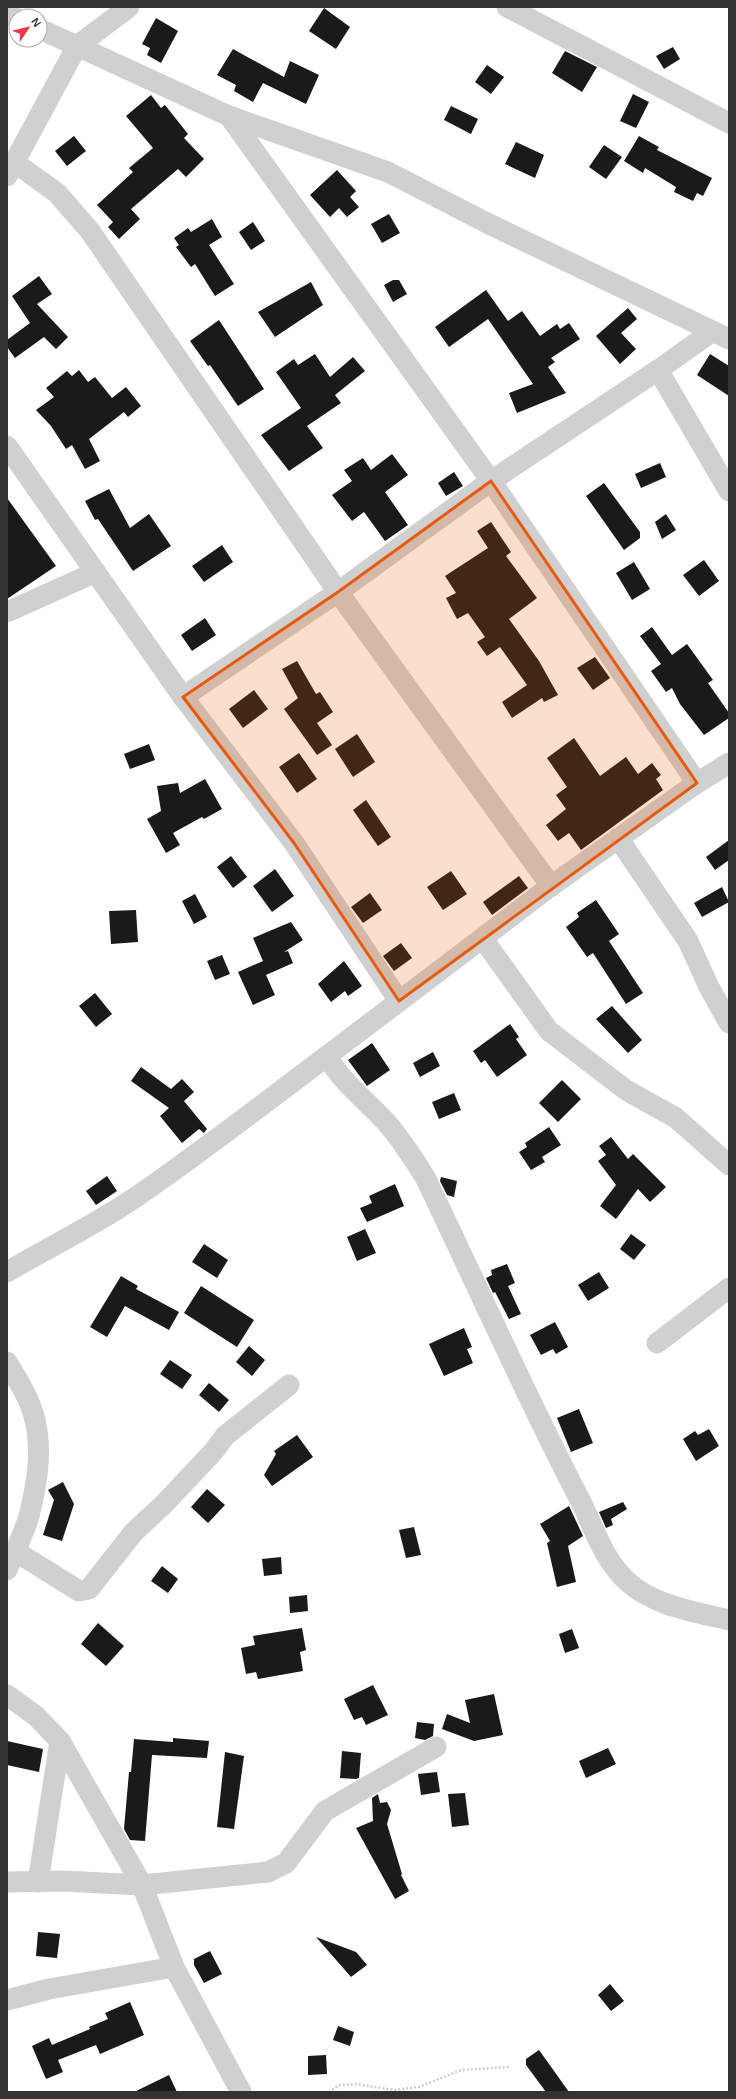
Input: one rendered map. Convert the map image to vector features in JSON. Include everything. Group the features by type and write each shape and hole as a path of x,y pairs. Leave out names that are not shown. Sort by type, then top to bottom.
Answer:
{"street":[{"path":"129,7 77,46 10,169 57,193 90,231 338,592 551,886"},
{"path":"507,7 729,123"},
{"path":"48,33 229,116 388,172 485,222 721,335"},
{"path":"229,116 491,481 697,783"},
{"path":"183,697 338,592 491,481 658,370 721,335"},
{"path":"658,370 729,491"},
{"path":"7,446 183,697 294,843 399,1001"},
{"path":"7,612 96,572"},
{"path":"7,1272 92,1225 133,1199 327,1056 551,886 697,783 729,763"},
{"path":"618,838 688,941 709,987 729,1023"},
{"path":"483,939 549,1031 626,1090 676,1118 729,1165"},
{"path":"327,1056 340,1076 385,1122 406,1148 425,1177 554,1450 580,1499 602,1551 628,1582 650,1596 684,1609 729,1620"},
{"path":"657,1343 729,1288"},
{"path":"7,1362 24,1390 34,1415 38,1432 40,1454 29,1517 7,1570"},
{"path":"15,1551 79,1591 89,1589 133,1533 164,1504 214,1452 225,1436 289,1385"},
{"path":"7,1695 36,1716 60,1741 142,1885 174,1967 241,2092"},
{"path":"38,1882 60,1741"},
{"path":"7,1882 63,1881 142,1885 268,1872 286,1862 326,1811 436,1747"},
{"path":"7,2000 48,1989 174,1967"}],"path":[{"path":"329,2092 339,2085 355,2084 395,2090 419,2087 462,2070 474,2071 508,2067"}],"highlighted area":[{"path":"491,481 697,783 399,1001 294,843 183,697 338,592"}],"building":[{"path":"324,8 350,27 336,49 309,31"},
{"path":"156,18 178,31 161,63 147,55 150,48 142,44"},
{"path":"673,47 680,59 664,69 656,56"},
{"path":"233,49 284,77 290,61 319,75 306,104 263,83 253,102 234,91 236,85 217,75"},
{"path":"565,51 597,67 582,92 552,73"},
{"path":"487,65 504,77 491,94 475,82"},
{"path":"633,94 649,102 636,128 620,121"},
{"path":"151,95 161,108 165,105 188,134 184,138 204,159 186,177 178,169 131,209 140,219 119,239 108,227 113,222 97,205 133,172 129,168 153,148 126,116"},
{"path":"451,106 478,119 471,134 444,120"},
{"path":"74,136 86,151 67,166 55,151"},
{"path":"639,136 659,147 657,150 712,178 703,196 697,193 693,201 674,192 676,187 645,168 643,173 624,161"},
{"path":"516,142 544,155 535,178 505,164"},
{"path":"604,145 622,157 606,179 589,167"},
{"path":"337,170 356,191 350,197 359,207 347,217 339,208 330,217 310,195"},
{"path":"389,214 400,233 382,243 371,224"},
{"path":"212,219 222,237 209,245 234,284 215,296 195,264 191,267 176,247 179,245 174,238 188,228 191,232"},
{"path":"253,222 265,241 251,250 239,232"},
{"path":"39,276 52,294 37,304 68,337 56,349 44,337 15,358 7,347 7,340 30,323 12,296"},
{"path":"393,280 399,280 407,294 393,302 384,285"},
{"path":"311,282 323,305 275,337 258,312"},
{"path":"486,290 508,321 522,311 540,336 557,324 560,329 569,323 580,339 551,358 555,362 548,367 566,393 517,413 509,393 533,384 488,319 449,347 435,327"},
{"path":"628,308 637,319 621,333 636,349 620,364 596,336"},
{"path":"219,320 264,389 238,406 210,365 208,366 190,341"},
{"path":"315,354 330,377 353,357 365,371 335,395 341,403 307,426 323,448 289,471 261,435 301,408 276,372 294,359 298,365"},
{"path":"710,354 729,366 729,396 697,375"},
{"path":"79,370 88,382 95,377 112,398 126,387 141,406 128,417 124,412 89,439 100,461 85,469 72,445 66,449 51,426 36,410 54,397 46,388 67,371 72,376"},
{"path":"392,454 408,475 385,492 408,525 385,541 364,512 352,521 332,495 352,481 344,470 363,458 371,470"},
{"path":"660,463 666,477 641,488 635,474"},
{"path":"454,472 463,486 446,496 438,483"},
{"path":"604,483 640,532 640,538 624,550 586,496"},
{"path":"109,489 130,528 149,514 171,546 133,571 98,519 95,520 85,501"},
{"path":"7,498 56,566 7,599"},
{"path":"666,514 676,530 662,539 655,522"},
{"path":"491,522 511,552 506,556 537,598 509,619 539,661 558,695 544,702 542,698 512,718 502,702 527,685 500,647 487,656 477,642 485,637 468,613 457,619 446,598 456,593 445,576 488,548 477,531"},
{"path":"222,545 233,562 204,582 192,566"},
{"path":"704,560 719,581 699,596 683,575"},
{"path":"634,562 650,589 632,600 616,573"},
{"path":"205,618 216,635 192,651 181,635"},
{"path":"652,627 672,655 687,644 713,680 708,683 729,713 729,718 704,735 680,704 672,688 666,692 651,671 661,664 640,636"},
{"path":"595,657 610,678 593,690 577,668"},
{"path":"297,661 316,694 320,692 333,712 317,723 332,745 317,755 284,709 298,698 282,669"},
{"path":"254,690 268,709 243,728 229,709"},
{"path":"357,734 375,762 353,777 335,749"},
{"path":"574,738 600,776 626,757 638,774 652,763 661,775 656,779 663,790 581,850 569,833 558,841 546,825 566,809 556,795 567,787 547,758"},
{"path":"149,744 155,760 130,769 124,754"},
{"path":"299,753 317,779 297,793 279,767"},
{"path":"205,779 222,809 204,819 202,817 173,833 180,845 166,853 147,819 161,811 157,786 178,783 180,793"},
{"path":"366,800 391,837 378,846 353,810"},
{"path":"729,840 729,860 715,870 706,857"},
{"path":"231,856 247,877 233,888 217,867"},
{"path":"275,869 294,896 272,912 253,886"},
{"path":"451,871 467,894 443,910 427,887"},
{"path":"519,876 528,888 492,915 483,902"},
{"path":"722,887 729,902 702,917 694,903"},
{"path":"370,893 382,910 363,923 351,907"},
{"path":"195,894 207,917 194,924 182,901"},
{"path":"596,900 619,934 609,941 643,993 626,1004 593,953 587,957 566,927 579,917 577,913"},
{"path":"136,910 138,942 111,944 109,911"},
{"path":"291,922 303,940 284,952 288,951 293,963 266,975 275,995 253,1005 238,972 263,961 253,938"},
{"path":"401,943 412,958 394,971 383,956"},
{"path":"222,955 230,974 215,980 207,961"},
{"path":"344,961 362,986 348,996 345,991 331,1002 318,984"},
{"path":"95,993 112,1014 96,1027 79,1006"},
{"path":"612,1006 642,1040 628,1053 596,1019"},
{"path":"510,1024 519,1037 516,1039 527,1055 497,1077 485,1060 481,1063 473,1051"},
{"path":"372,1043 390,1070 367,1086 348,1060"},
{"path":"433,1052 440,1066 420,1077 413,1063"},
{"path":"141,1067 171,1089 182,1079 194,1092 184,1101 207,1129 204,1133 199,1129 182,1143 160,1116 169,1108 131,1081"},
{"path":"562,1080 581,1099 558,1122 539,1103"},
{"path":"454,1093 461,1110 439,1119 432,1102"},
{"path":"549,1127 561,1145 542,1157 545,1162 531,1170 519,1152 527,1147 525,1143"},
{"path":"611,1137 628,1159 633,1154 666,1187 650,1202 638,1189 616,1219 600,1206 616,1185 598,1161 606,1155 599,1146"},
{"path":"107,1176 117,1191 96,1205 86,1191"},
{"path":"441,1177 457,1181 454,1197 447,1195 440,1181"},
{"path":"395,1184 404,1206 367,1222 360,1208 372,1203 369,1196"},
{"path":"365,1229 376,1253 357,1261 347,1237"},
{"path":"631,1234 646,1245 634,1260 620,1249"},
{"path":"204,1244 228,1260 217,1278 192,1262"},
{"path":"507,1264 515,1283 508,1286 521,1314 509,1319 495,1292 493,1293 486,1278 492,1275 491,1270"},
{"path":"599,1272 609,1288 588,1301 578,1285"},
{"path":"121,1276 138,1286 136,1289 179,1312 169,1330 125,1306 107,1337 90,1327"},
{"path":"201,1286 254,1320 237,1347 184,1313"},
{"path":"555,1322 568,1347 556,1354 553,1349 541,1355 530,1335"},
{"path":"464,1328 472,1347 467,1349 473,1363 444,1376 429,1344"},
{"path":"249,1346 265,1360 252,1376 236,1362"},
{"path":"170,1360 192,1375 182,1389 160,1374"},
{"path":"209,1383 229,1400 219,1412 199,1395"},
{"path":"579,1409 593,1443 571,1452 557,1418"},
{"path":"709,1429 719,1446 696,1461 683,1439 695,1431 698,1435"},
{"path":"297,1435 313,1457 272,1486 264,1475 276,1454 274,1451"},
{"path":"63,1482 74,1504 62,1541 43,1535 54,1500 48,1490"},
{"path":"207,1489 225,1505 208,1523 191,1507"},
{"path":"623,1502 627,1509 611,1519 613,1525 606,1528 599,1512"},
{"path":"569,1506 583,1536 568,1546 576,1582 557,1587 547,1543 550,1541 540,1524"},
{"path":"414,1527 421,1555 406,1558 399,1530"},
{"path":"281,1557 282,1574 264,1576 262,1559"},
{"path":"162,1566 178,1579 168,1593 151,1581"},
{"path":"307,1595 308,1611 290,1613 289,1597"},
{"path":"98,1623 124,1646 106,1666 81,1644"},
{"path":"302,1628 306,1650 300,1652 303,1671 258,1679 256,1672 246,1674 241,1648 255,1645 253,1636"},
{"path":"572,1629 579,1648 565,1653 559,1634"},
{"path":"373,1685 388,1715 366,1725 362,1717 354,1720 344,1699"},
{"path":"494,1694 503,1735 474,1741 442,1729 447,1714 470,1723 465,1700"},
{"path":"417,1722 434,1724 433,1736 425,1740 415,1738"},
{"path":"173,1738 209,1741 207,1758 152,1755 145,1841 130,1840 124,1829 129,1772 131,1772 134,1739 173,1742"},
{"path":"7,1741 43,1749 39,1772 7,1765"},
{"path":"608,1748 616,1764 586,1778 579,1761"},
{"path":"342,1751 361,1753 359,1778 340,1778"},
{"path":"225,1752 244,1756 234,1829 217,1827"},
{"path":"437,1772 440,1792 421,1795 418,1774"},
{"path":"465,1793 469,1825 452,1827 448,1794"},
{"path":"378,1794 380,1803 387,1802 391,1810 387,1824 402,1874 401,1875 409,1891 395,1899 356,1828 373,1821 372,1798"},
{"path":"38,1932 60,1934 57,1958 36,1956"},
{"path":"316,1937 356,1952 367,1965 351,1977"},
{"path":"210,1951 222,1974 204,1983 194,1965 194,1959"},
{"path":"610,1984 624,2001 611,2011 598,1995"},
{"path":"130,2002 144,2035 100,2054 96,2045 58,2060 63,2072 46,2079 32,2046 49,2038 52,2045 90,2029 89,2027 108,2019 105,2013"},
{"path":"338,2026 354,2032 350,2046 333,2040"},
{"path":"539,2050 569,2092 546,2092 526,2065 526,2059"},
{"path":"326,2055 327,2074 308,2075 308,2056"},
{"path":"169,2075 177,2092 134,2092"}]}
